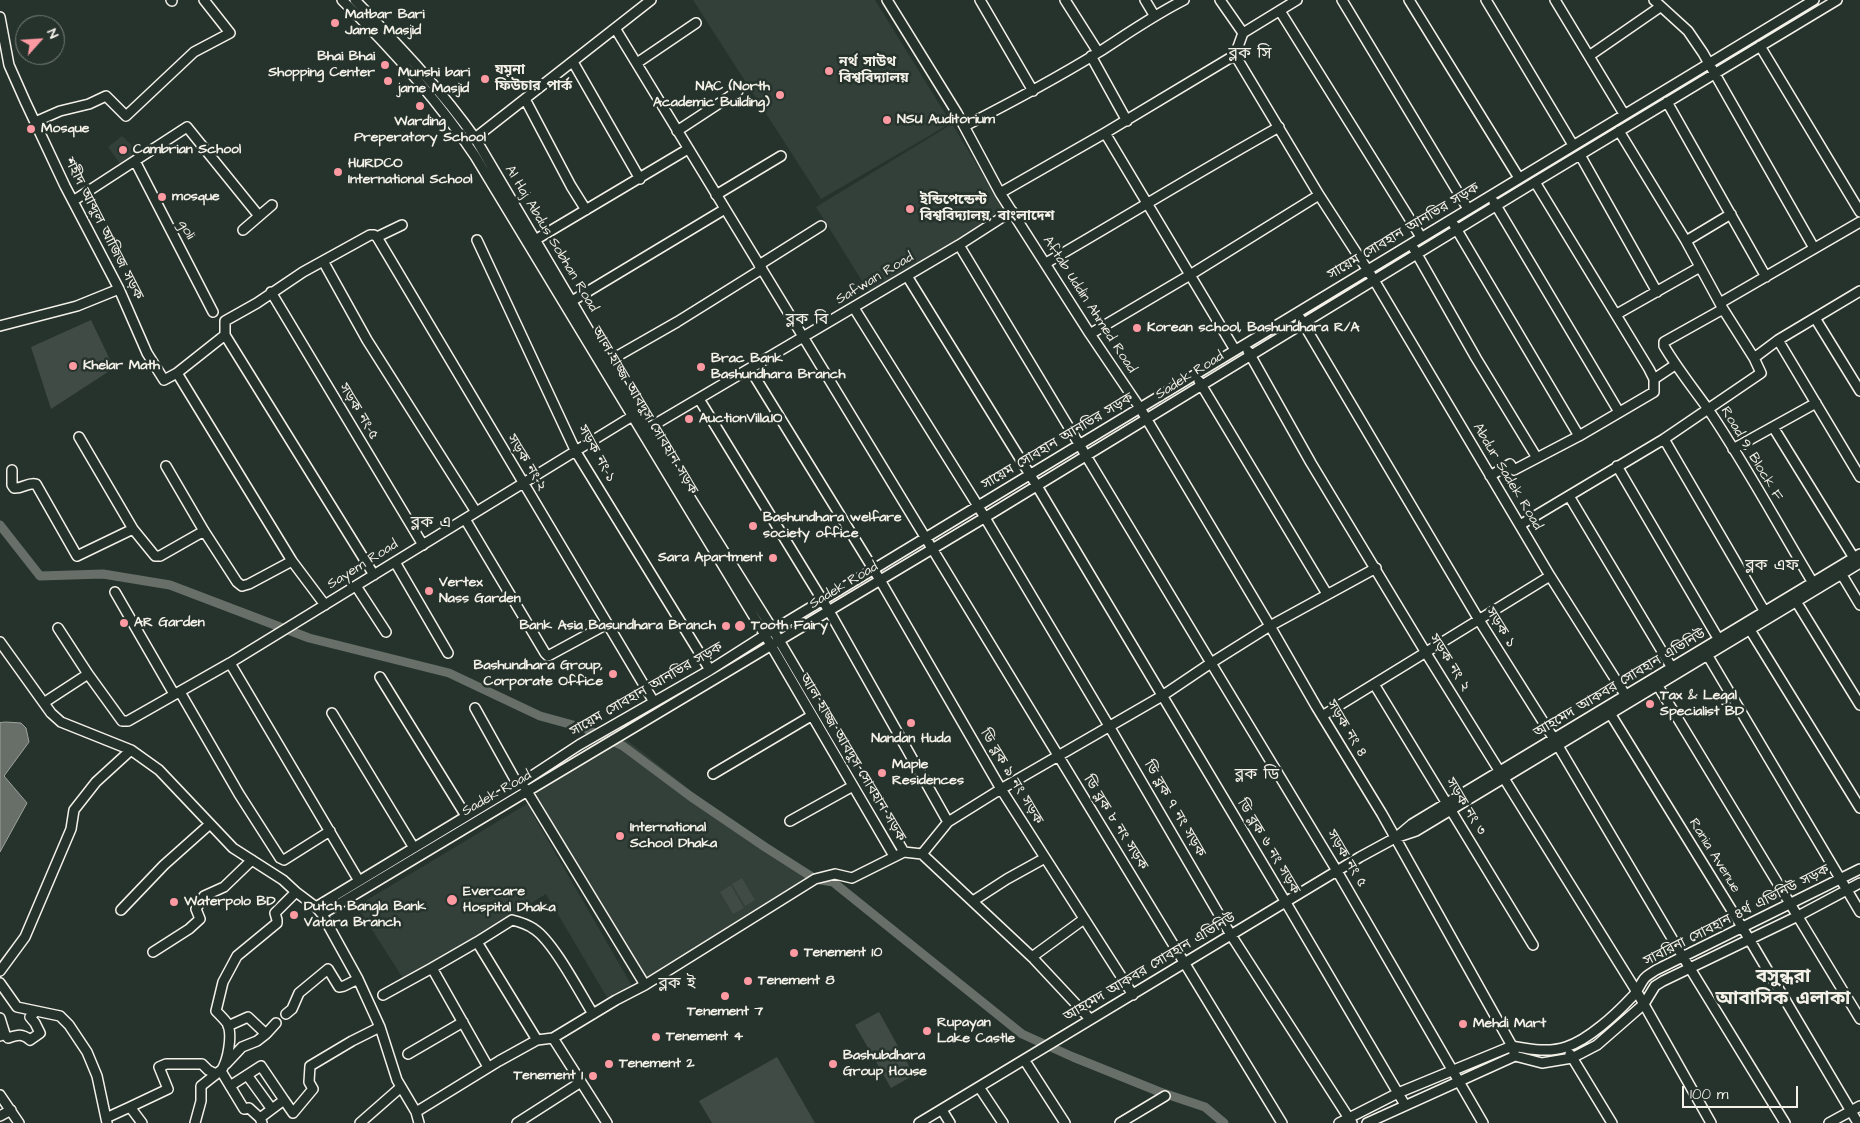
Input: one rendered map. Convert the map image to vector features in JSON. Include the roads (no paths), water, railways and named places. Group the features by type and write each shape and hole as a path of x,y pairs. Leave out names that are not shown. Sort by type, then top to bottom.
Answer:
{"street":[{"path":"35,122 60,111 89,104 106,96 126,116 194,52 230,33 204,0"},
{"name":"আল হাজ্জ আবদুস সোবহান সড়ক","path":"342,0 413,76 464,139 631,417 768,633"},
{"name":"Al Haj Abdus Sobhan Road","path":"355,0 390,36 449,103 474,138 774,644 904,852"},
{"path":"474,138 651,0"},
{"name":"Aftab Uddin Ahmed Road","path":"887,0 965,126 1000,193 1146,419"},
{"path":"980,0 1033,91"},
{"path":"1065,0 1095,54 1127,121"},
{"path":"1145,0 1154,15"},
{"path":"965,126 1033,91 1095,54 1154,15 1184,0"},
{"path":"1220,0 1242,33"},
{"path":"1342,0 1468,209"},
{"path":"1409,0 1519,178"},
{"path":"1486,0 1573,145"},
{"path":"1654,0 1688,31 1709,63 1814,248"},
{"name":"সায়েম সোবহান আনভির সড়ক","path":"319,911 359,881 579,745 710,670 873,569 1814,0"},
{"name":"সায়েম সোবহান আনভির সড়ক","path":"1250,355 1837,0"},
{"path":"1000,193 1127,121 1235,55 1242,33 1295,1"},
{"path":"1559,1 1624,114"},
{"path":"1589,56 1660,7"},
{"path":"1280,11 1421,237"},
{"name":"শহীদ আব্দুল আজিজ সড়ক","path":"0,17 9,64 73,201 119,289 147,353 164,380 177,373"},
{"path":"637,64 696,23"},
{"name":"ডি ব্লক ৮ নং সড়ক","path":"615,28 724,210 933,548 1057,756 1282,1123"},
{"path":"1762,45 1860,205"},
{"path":"1762,45 1860,212"},
{"name":"Abdur Sadek Road","path":"1235,55 1319,195 1374,280 1550,576 1626,696"},
{"path":"573,62 640,179"},
{"path":"677,131 738,91"},
{"path":"525,99 571,186 586,210"},
{"path":"1667,102 1766,276"},
{"path":"73,201 187,127 259,216 272,205 243,230"},
{"path":"1046,263 1149,204 1208,166 1278,127"},
{"path":"1520,525 1664,439 1760,375 1761,371 1754,358 1620,131"},
{"path":"1105,133 1235,350"},
{"path":"535,240 640,179 688,148"},
{"path":"1580,155 1657,292"},
{"path":"716,195 781,156"},
{"name":"goli","path":"135,161 213,312"},
{"path":"1490,476 1510,464 1514,470 1579,436 1654,392 1654,379 1617,314 1535,182"},
{"path":"1090,334 1319,195"},
{"path":"1490,196 1620,412"},
{"path":"572,301 724,210"},
{"name":"Safwan Road","path":"647,429 854,308 1012,211"},
{"path":"1686,241 1731,214"},
{"path":"1451,219 1579,436"},
{"path":"1722,306 1766,276 1860,222"},
{"path":"374,575 225,335 225,321 323,261 370,235 377,237 402,225"},
{"path":"607,362 677,322 821,226"},
{"name":"সড়ক নং-২","path":"377,237 522,484 654,702"},
{"name":"সড়ক নং-১","path":"477,240 576,452 710,670"},
{"path":"1411,243 1476,358 1537,458"},
{"name":"সড়ক নং ৫","path":"959,245 1337,871 1483,1123"},
{"path":"323,261 401,396 476,512"},
{"path":"1617,314 1700,268"},
{"name":"ডি ব্লক ৬ নং সড়ক","path":"907,276 1036,486 1405,1105"},
{"path":"0,326 77,306 119,289"},
{"name":"সড়ক নং-৫","path":"271,292 423,545"},
{"path":"1754,358 1778,340 1859,294"},
{"name":"Road 9, Block F","path":"1722,306 1664,342 1664,346 1675,365 1708,409 1813,583"},
{"name":"ডি ব্লক ৭ নং সড়ক","path":"854,308 978,506 1231,935 1350,1121"},
{"name":"সড়ক ১","path":"1297,313 1478,620 1556,742 1690,968 1785,1123"},
{"path":"1815,318 1860,391"},
{"path":"225,335 177,373 292,560 325,605"},
{"path":"1778,340 1860,477"},
{"name":"সড়ক নং ২","path":"1244,344 1426,653 1637,992 1711,1123"},
{"name":"Sadek Road","path":"319,911 528,792 633,727 984,518 1250,355"},
{"path":"1654,379 1675,365"},
{"name":"ডি ব্লক ৯ নং সড়ক","path":"750,369 880,580 1001,789 1133,994"},
{"path":"1195,374 1327,594"},
{"path":"699,399 821,601 829,611 948,822"},
{"path":"1733,449 1816,403"},
{"name":"Sayem Road","path":"88,674 122,721 128,721 230,663 631,417"},
{"name":"সড়ক নং ৪","path":"1146,419 1395,838 1512,1046 1515,1056"},
{"path":"1773,427 1858,558"},
{"path":"79,437 133,529 155,556 160,556 204,531"},
{"path":"1664,439 1765,612"},
{"path":"166,466 204,531 242,586 292,560"},
{"path":"1617,466 1719,640"},
{"path":"12,470 12,485 14,488 31,483 36,484 77,556 133,529"},
{"path":"1569,496 1672,668"},
{"path":"465,519 548,656 607,624"},
{"name":"আহমেদ আকবর সোবহান এভিনিউ","path":"919,1123 1025,1061 1090,1019 1285,902 1395,838 1412,824 1449,807 1503,775 1840,571 1858,558"},
{"path":"395,562 448,653"},
{"path":"922,854 948,822 1057,756 1162,696 1270,626 1376,568"},
{"path":"1840,571 1860,605"},
{"name":"আহমেদ আকবর সোবহান এভিনিউ","path":"1608,711 1626,696 1656,682 1672,668 1706,652 1719,640 1748,626 1765,612 1794,598 1813,583 1840,571"},
{"path":"1322,716 1550,576"},
{"path":"356,586 386,632"},
{"path":"115,592 280,858 284,860 330,832"},
{"path":"1794,598 1860,705"},
{"path":"1748,626 1860,808"},
{"path":"45,702 88,674 58,628"},
{"path":"0,642 45,702 51,713 61,722 131,750 159,770 233,848 283,880 319,911 358,979 380,1027 400,1087 416,1112 419,1123"},
{"name":"আল হাজ্জ আবদুস সোবহান সড়ক","path":"774,644 811,716 894,856"},
{"path":"1706,652 1860,912"},
{"path":"230,663 359,881"},
{"path":"380,677 466,816"},
{"path":"1656,682 1860,1020"},
{"name":"সড়ক নং ৩","path":"1374,684 1533,945"},
{"path":"475,708 519,783 528,792 645,985"},
{"name":"Rania Avenue","path":"1608,711 1749,939 1858,1123"},
{"path":"332,713 414,848"},
{"path":"713,774 811,716"},
{"path":"0,971 25,937 71,829 74,810 96,782 131,750"},
{"path":"790,821 853,786"},
{"path":"121,910 164,865 210,824"},
{"path":"416,1112 488,1067 537,1040 553,1038 645,985 816,879 836,874 852,878 904,852 922,854 1032,957 1090,1019"},
{"path":"973,901 1045,858"},
{"path":"154,952 189,929 200,919 196,909 204,896 224,887 252,860"},
{"name":"সাবরিনা সোবহান ৪র্থ এভিনিউ সড়ক","path":"1512,1046 1544,1050 1566,1047 1590,1035 1637,992 1645,978 1683,956 1860,869"},
{"name":"সাবরিনা সোবহান ৪র্থ এভিনিউ সড়ক","path":"1515,1056 1542,1063 1572,1058 1597,1045 1644,1004 1655,986 1798,916 1860,883"},
{"path":"220,1070 229,1049 228,1026 216,1011 223,982 237,956 277,923 278,920 275,913 296,892"},
{"path":"1032,957 1084,919"},
{"path":"383,995 512,920 523,923 535,930 546,940 593,1014"},
{"path":"477,942 537,1040"},
{"path":"432,968 488,1067"},
{"path":"286,1014 292,1009 299,993 328,969 339,986 344,986 358,979"},
{"path":"0,983 16,1007 60,1016 87,1052 97,1076 106,1120 130,1107 170,1093 159,1067 166,1064 202,1064 208,1070 220,1070"},
{"path":"0,1018 3,1035 8,1038 18,1034 26,1036 30,1040 40,1033 30,1017 35,1012"},
{"path":"228,1026 248,1017 266,1034"},
{"path":"408,1054 463,1022"},
{"path":"195,1123 201,1101 200,1088 242,1047 266,1034 276,1023"},
{"path":"230,1086 261,1066 294,1112 313,1090 309,1082 310,1066 380,1027"},
{"path":"553,1038 607,1123"},
{"path":"1340,1123 1350,1121 1398,1093 1512,1046"},
{"path":"1566,1047 1612,1123"},
{"path":"1367,1123 1515,1056"},
{"path":"1025,1061 1065,1123"},
{"path":"220,1070 244,1109 248,1108 261,1121 271,1108 284,1100"},
{"path":"247,1075 271,1108"},
{"path":"517,1123 581,1082"},
{"path":"360,1123 400,1087"},
{"path":"979,1087 1003,1123"},
{"path":"0,1094 19,1123"},
{"path":"1120,1123 1165,1096"},
{"path":"1829,1123 1860,1106"},
{"path":"130,1107 142,1123"},
{"path":"0,1116 11,1110"},
{"path":"942,1110 950,1123"}],"waterway":[{"path":"0,525 40,576 103,574 170,585 309,638 449,673 540,716 584,728 623,746 690,796 765,847 815,879 833,882 1022,1034 1160,1092 1205,1107 1224,1123"}],"place":[{"name":"Matbar Bari Jame Masjid","path":"335,23"},
{"name":"Bhai Bhai Shopping Center","path":"385,65"},
{"name":"নর্থ সাউথ বিশ্ববিদ্যালয়","path":"829,71"},
{"name":"যমুনা ফিউচার পার্ক","path":"485,79"},
{"name":"Munshi bari jame Masjid","path":"388,81"},
{"name":"NAC (North Academic Building)","path":"780,95"},
{"name":"Warding Preperatory School","path":"420,106"},
{"name":"NSU Auditorium","path":"887,120"},
{"name":"Mosque","path":"31,129"},
{"name":"Cambrian School","path":"123,150"},
{"name":"HURDCO International School","path":"338,172"},
{"name":"mosque","path":"162,197"},
{"name":"ইন্ডিপেন্ডেন্ট বিশ্ববিদ্যালয়, বাংলাদেশ","path":"910,209"},
{"name":"Korean school, Bashundhara R/A","path":"1137,328"},
{"name":"Khelar Math","path":"73,366"},
{"name":"Brac Bank Bashundhara Branch","path":"701,367"},
{"name":"AuctionVilla.IO","path":"689,419"},
{"name":"Bashundhara welfare society office","path":"753,526"},
{"name":"Sara Apartment","path":"773,558"},
{"name":"Vertex Nass Garden","path":"429,591"},
{"name":"AR Garden","path":"124,623"},
{"name":"Bank Asia Basundhara Branch","path":"726,626"},
{"name":"Tooth Fairy","path":"740,626"},
{"name":"Bashundhara Group, Corporate Office","path":"613,674"},
{"name":"Tax & Legal Specialist BD","path":"1650,704"},
{"name":"Nandan Huda","path":"911,723"},
{"name":"Maple Residences","path":"882,773"},
{"name":"International School Dhaka","path":"620,836"},
{"name":"Evercare Hospital Dhaka","path":"452,900"},
{"name":"Waterpolo BD","path":"174,902"},
{"name":"Dutch Bangla Bank Vatara Branch","path":"294,915"},
{"name":"Tenement 10","path":"794,953"},
{"name":"Tenement 8","path":"748,981"},
{"name":"Tenement 7","path":"725,996"},
{"name":"Mehdi Mart","path":"1463,1024"},
{"name":"Rupayan Lake Castle","path":"927,1031"},
{"name":"Tenement 4","path":"656,1037"},
{"name":"Tenement 2","path":"609,1064"},
{"name":"Bashubdhara Group House","path":"833,1064"},
{"name":"Tenement 1","path":"593,1076"}],"district":[{"name":"ব্লক সি","path":"1250,55"},
{"name":"ব্লক বি","path":"807,321"},
{"name":"ব্লক এ","path":"431,524"},
{"name":"ব্লক এফ","path":"1772,567"},
{"name":"ব্লক ডি","path":"1257,776"},
{"name":"ব্লক ই","path":"677,985"},
{"name":"বসুন্ধরা আবাসিক এলাকা","path":"1783,989"}]}
